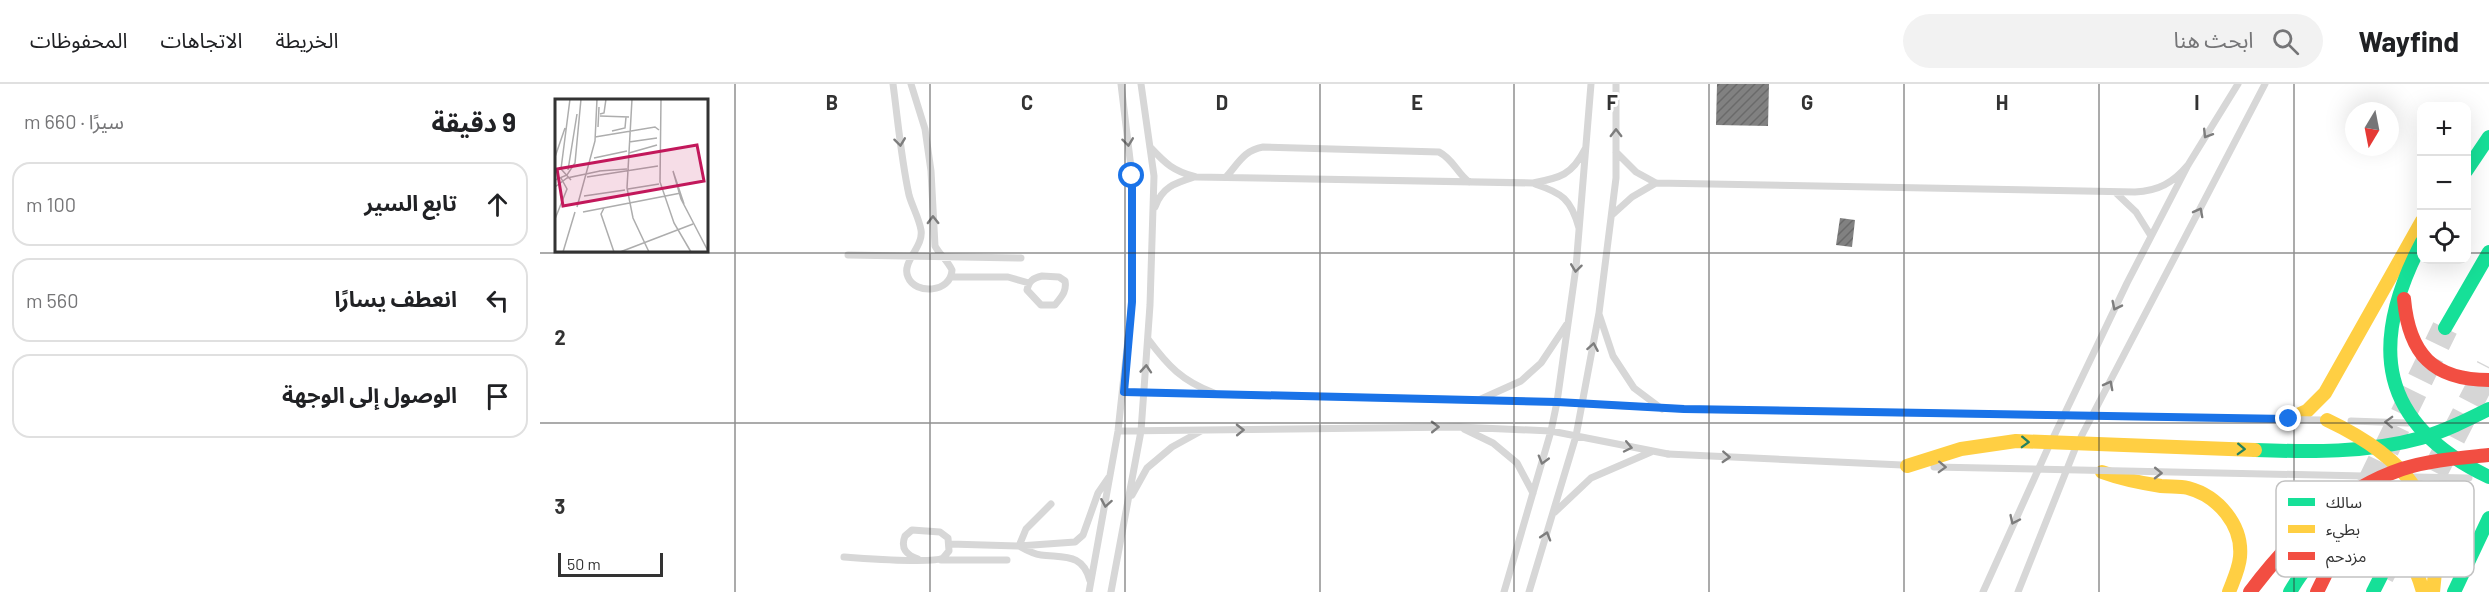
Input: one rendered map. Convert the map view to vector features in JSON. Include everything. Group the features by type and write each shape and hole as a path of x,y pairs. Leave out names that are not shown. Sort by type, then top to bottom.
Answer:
{"highway":[{"path":"2471,164 2489,137"},
{"path":"2289,419 2307,411 2325,393 2417,228"},
{"path":"2417,251 2404,280 2391,322 2391,361 2401,400 2413,423 2426,438 2452,459 2489,477"},
{"path":"2445,328 2489,252"},
{"path":"2404,280 2404,311 2408,332 2422,357 2452,377 2473,381 2489,380"},
{"path":"1907,466 1950,450 2016,441 2327,452 2379,448 2426,438 2462,424 2489,409"},
{"path":"2327,420 2359,434 2379,448 2410,481"},
{"path":"2377,481 2384,477 2452,459 2489,455"},
{"path":"2102,472 2138,482 2188,488 2206,495 2221,506 2232,522 2239,540 2238,566 2229,592"},
{"path":"2474,550 2489,518"},
{"path":"2250,592 2276,559"},
{"path":"2290,592 2300,577"},
{"path":"2317,592 2324,577"},
{"path":"2373,592 2380,577"},
{"path":"2420,577 2423,592"},
{"path":"2433,592 2435,577"},
{"path":"2454,592 2461,577"}],"lane":[{"path":"893,84 909,195 921,231 921,243 907,267 907,275 911,283 922,288 933,289 944,286 952,277 952,270 948,261 940,256 933,232 931,171 925,129 911,84"},
{"path":"1089,592 1124,392 1132,302 1132,176 1121,84"},
{"path":"1111,592 1142,431 1148,339 1154,176 1141,84"},
{"path":"1504,592 1551,431 1557,402 1580,232 1591,84"},
{"path":"1529,592 1576,435 1599,313 1616,178 1616,84"},
{"path":"1983,592 2070,400 2151,236 2188,165 2238,84"},
{"path":"2018,592 2070,459 2265,84"},
{"path":"1153,214 1159,195 1165,189 1176,182 1196,177 1533,183 1558,178 1569,172 1579,160 1587,144"},
{"path":"1150,147 1165,164 1177,172 1196,177"},
{"path":"1226,177 1240,159 1252,149 1286,147 1439,152 1447,156 1459,175 1469,182"},
{"path":"1616,152 1636,172 1656,183 2116,193 2151,191 2178,177 2188,165"},
{"path":"1533,183 1555,191 1568,201 1580,232"},
{"path":"1612,215 1632,197 1656,183"},
{"path":"2116,193 2136,212 2151,236"},
{"path":"848,255 1021,258"},
{"path":"1042,276 1059,277 1065,281 1066,288 1055,305 1048,307 1041,305 1027,291 1029,283 1034,278 1042,276"},
{"path":"952,277 1008,278 1029,283"},
{"path":"1599,313 1612,356 1634,388 1662,409"},
{"path":"1477,401 1521,381 1541,363 1568,322"},
{"path":"1148,339 1166,364 1192,385 1219,395"},
{"path":"1124,392 1557,402 1662,409 2289,419 2480,425"},
{"path":"1118,431 1459,427 1551,431 1652,452 1907,466 2384,477"},
{"path":"1459,427 1493,443 1516,463 1533,494"},
{"path":"1129,500 1147,468 1172,447 1202,430"},
{"path":"1553,513 1591,478 1652,452"},
{"path":"2404,473 2489,477"},
{"path":"950,544 1019,546 1075,542 1083,535 1098,492 1111,475"},
{"path":"1019,546 1026,529 1051,504"},
{"path":"918,559 908,555 904,550 905,536 912,530 940,532 948,538 950,544 944,557 935,560"},
{"path":"1019,546 1032,554 1074,559 1088,571 1091,584"},
{"path":"844,557 1007,560"}],"building":[{"path":"1717,84 1769,84 1768,126 1716,125"},
{"path":"1840,218 1855,220 1852,247 1836,245"}],"tunnel":[{"path":"2371,481 2445,328"},
{"path":"2430,481 2489,367"}],"traffic: fast":[{"path":"2471,164 2489,137"},
{"path":"2445,328 2489,252"},
{"path":"2417,253 2405,279 2394,315 2390,348 2394,378 2405,407 2424,432 2452,456 2489,477"},
{"path":"2255,450 2359,449 2401,443 2439,432 2489,409"},
{"path":"2474,550 2489,518"},
{"path":"2290,592 2300,577"},
{"path":"2373,592 2380,577"},
{"path":"2454,592 2461,577"}],"traffic: slow":[{"path":"2289,419 2307,411 2325,393 2417,230"},
{"path":"2327,420 2378,450 2410,481"},
{"path":"1907,466 1961,449 2016,441 2255,450"},
{"path":"2102,472 2146,484 2188,488 2199,492 2218,505 2233,523 2240,545 2238,566 2229,592"},
{"path":"2418,577 2423,592"},
{"path":"2433,592 2434,577"}],"traffic: jam":[{"path":"2404,299 2412,335 2418,349 2427,360 2453,375 2489,380"},
{"path":"2374,481 2413,466 2489,455"},
{"path":"2250,592 2276,560"},
{"path":"2317,592 2324,577"}],"route":[{"path":"1132,176 1132,302 1124,392 1557,402 1684,409 2053,417 2289,419"}]}
